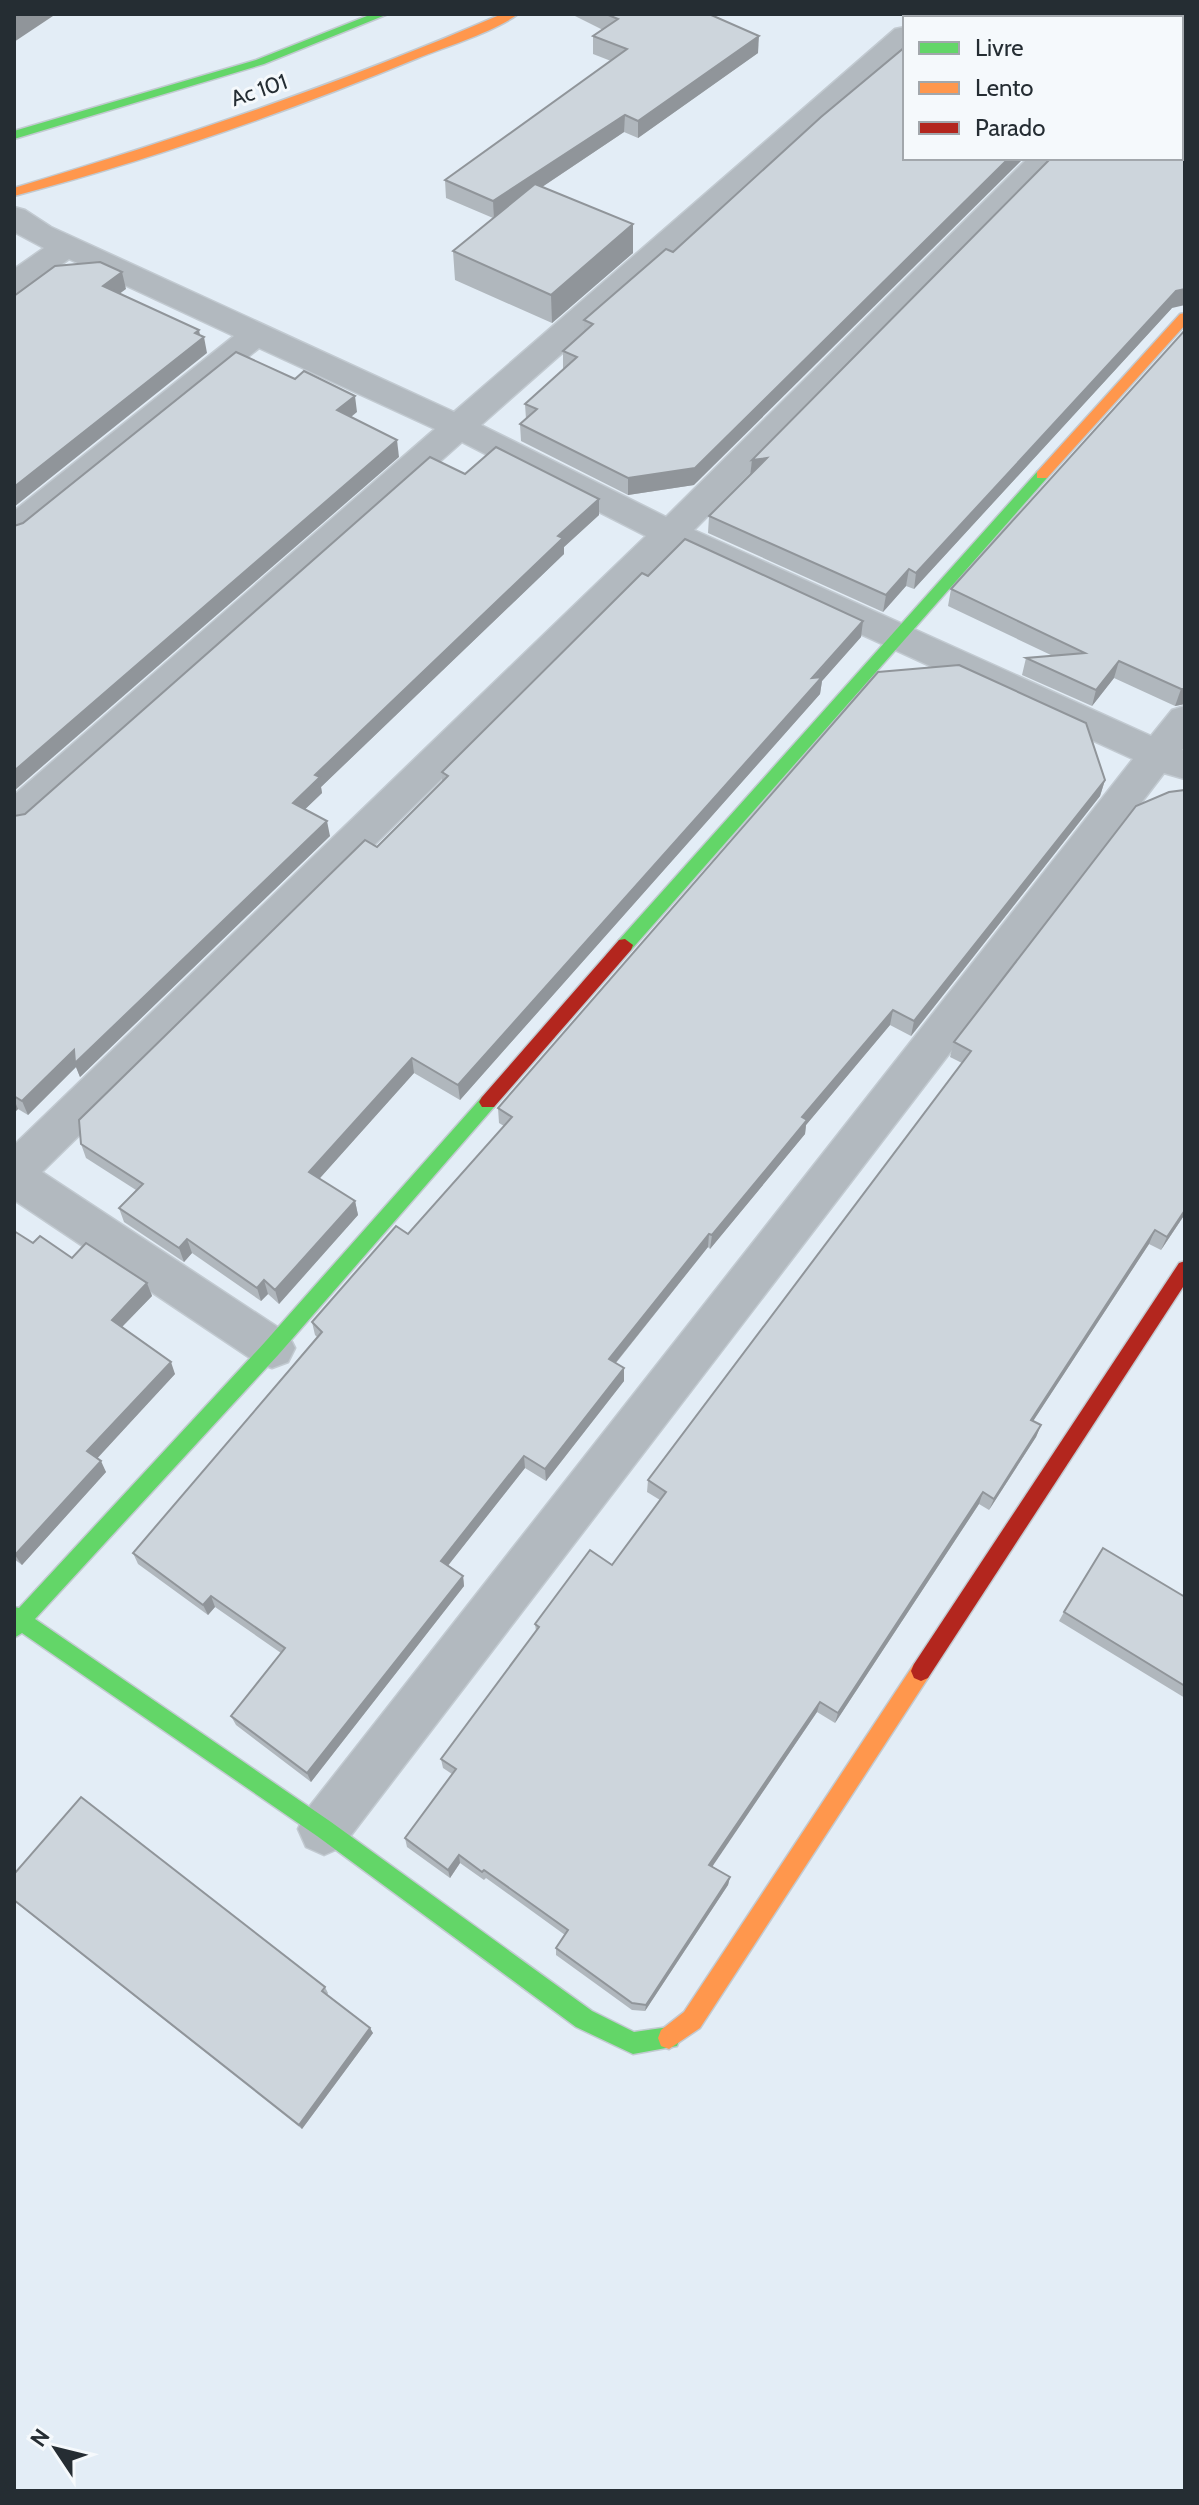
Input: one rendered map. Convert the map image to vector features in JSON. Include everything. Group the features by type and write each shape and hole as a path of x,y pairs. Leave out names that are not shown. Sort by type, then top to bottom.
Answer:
{"street":[{"path":"14,135 260,62 382,14"},
{"name":"Ac 101","path":"14,192 208,133 312,97 512,14"},
{"path":"14,817 903,37"},
{"path":"272,1348 14,1175 670,533 1043,160"},
{"path":"14,216 67,246 460,428 670,533 898,634 1171,761"},
{"path":"14,284 67,246"},
{"path":"1185,317 898,634 272,1348 16,1622 324,1829 584,2019 633,2043 666,2040 692,2020 1185,1269"},
{"path":"14,529 255,335"},
{"path":"324,1829 1171,761 1185,719"}],"building":[{"path":"606,14 709,14 759,36 638,121 625,115 493,201 445,180 627,49 593,36 618,19"},
{"path":"1091,14 1183,14 1183,16"},
{"path":"1185,15 1185,49 1183,16"},
{"path":"903,49 903,160 1007,160 695,468 628,478 520,424 537,409 525,404 577,357 563,351 593,324 584,320 666,249 673,252 821,117"},
{"path":"1185,136 1185,289 1176,291 916,573 909,569 886,595 709,516 767,458 752,460 1049,160 1183,160"},
{"path":"535,184 633,224 551,295 453,251"},
{"path":"100,262 122,272 103,286 199,330 195,333 204,337 14,487 14,296 55,266"},
{"path":"1185,330 1185,689 1119,661 1096,690 1026,658 1085,653 951,589"},
{"path":"236,352 295,379 304,371 355,396 337,410 397,440 14,771 14,526 23,523"},
{"path":"496,447 599,499 558,536 563,538 315,775 320,777 293,803 327,821 75,1063 74,1050 22,1101 14,1096 14,816 25,814 430,457 465,474"},
{"path":"685,539 863,621 812,678 822,677 458,1085 412,1058 309,1172 355,1201 275,1290 264,1280 257,1288 187,1239 179,1248 119,1208 143,1184 81,1144 79,1120 365,840 377,847 448,776 442,772 642,573 648,576"},
{"path":"959,665 1086,723 1105,780 914,1021 893,1010 802,1117 807,1120 712,1235 709,1234 609,1359 624,1368 545,1469 524,1456 441,1561 463,1576 307,1773 231,1716 285,1648 211,1596 203,1605 133,1553 322,1332 312,1322 396,1226 408,1234 512,1117 498,1108 878,672"},
{"path":"1185,790 1185,1210 1167,1237 1155,1230 1031,1420 1041,1425 994,1499 983,1492 838,1713 820,1702 709,1865 730,1877 646,2005 632,2003 556,1948 568,1930 459,1855 448,1870 405,1838 456,1769 441,1759 539,1627 535,1624 590,1550 612,1565 666,1492 648,1480 971,1051 954,1042 1136,806 1169,792"},
{"path":"14,1231 33,1243 40,1236 72,1258 86,1243 147,1283 112,1320 171,1362 87,1451 101,1461 15,1555 14,1554"},
{"path":"1103,1548 1185,1597 1185,1686 1064,1612"},
{"path":"81,1797 325,1987 322,1991 370,2028 299,2125 14,1900 14,1874"}],"traffic: fast":[{"path":"14,135 260,62 382,14"},
{"path":"625,945 1042,475"},
{"path":"14,1628 272,1348 488,1102"},
{"path":"14,1616 324,1829 584,2019 633,2043 669,2038"}],"traffic: slow":[{"path":"14,192 328,89 512,14"},
{"path":"1042,475 1185,317"},
{"path":"669,2038 692,2020 921,1671"}],"traffic: jam":[{"path":"488,1102 625,945"},
{"path":"921,1671 1185,1269"}]}
